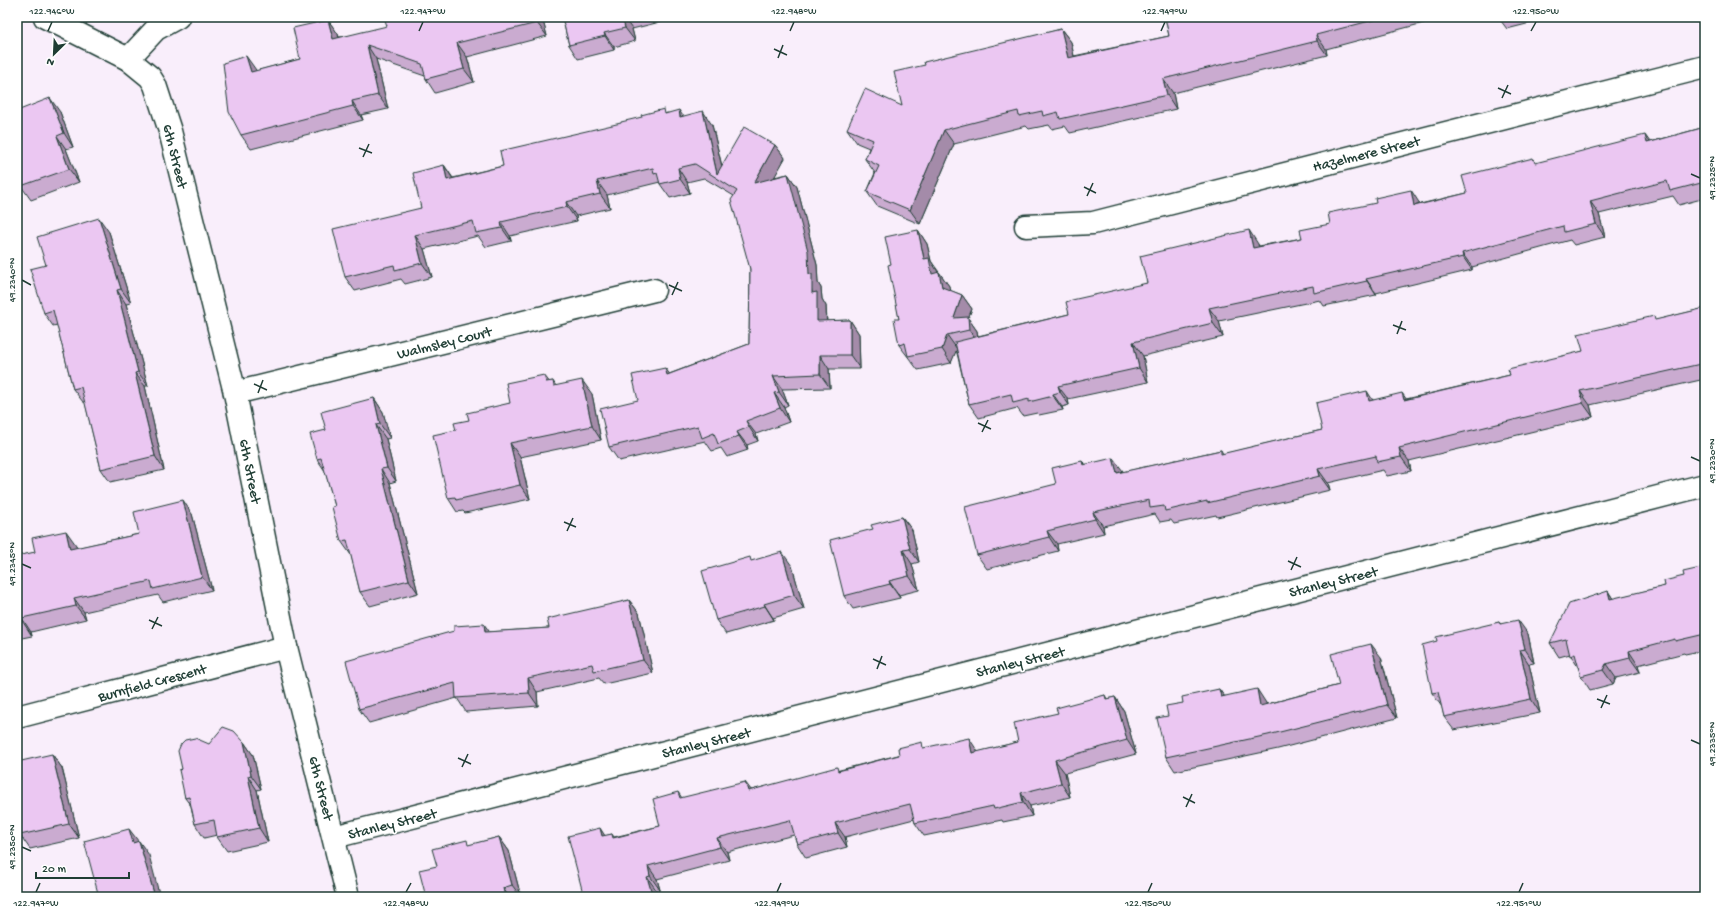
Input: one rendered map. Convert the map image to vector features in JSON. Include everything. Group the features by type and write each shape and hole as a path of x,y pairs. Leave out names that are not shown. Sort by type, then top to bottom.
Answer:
{"street":[{"name":"6th Street","path":"45,17 128,59 150,77 155,85 170,131 235,393 286,647 348,897"},
{"path":"128,59 156,29 178,17"},
{"name":"Hazelmere Street","path":"1026,226 1093,223 1705,67"},
{"name":"Walmsley Court","path":"235,393 654,290"},
{"name":"Stanley Street","path":"334,838 1705,485"},
{"name":"Burnfield Crescent","path":"17,717 286,647"}],"building":[{"path":"384,17 536,17 537,23 457,43 464,69 426,79 422,64 367,45 378,95 352,101 353,106 241,135 229,112 223,63 246,56 251,72 300,59 293,28 328,20 333,39 387,26"},
{"path":"562,17 622,17 625,28 604,33 605,36 569,45"},
{"path":"1165,17 1385,17 1316,35 1317,41 1163,79 1167,95 1060,119 1058,112 1043,116 1042,111 1019,116 1018,111 944,130 910,210 867,192 879,166 865,159 873,140 847,129 865,89 902,106 894,72 925,65 924,62 1061,29 1068,58 1169,36"},
{"path":"50,98 64,133 57,136 69,169 21,186 17,175 17,111"},
{"path":"664,109 665,114 679,110 680,117 703,111 717,174 744,127 775,145 754,183 788,174 808,251 809,274 812,274 812,293 817,292 817,321 850,320 850,355 820,355 820,374 773,376 779,392 774,393 780,408 746,421 749,427 737,432 739,436 718,444 714,433 702,438 698,426 609,447 600,409 638,400 632,375 665,368 667,375 749,344 750,269 731,200 737,191 695,164 678,168 680,179 660,184 657,173 654,174 653,168 597,181 600,194 566,202 567,207 501,222 502,228 476,233 473,221 415,235 422,263 395,270 394,265 345,277 333,229 421,208 413,173 444,165 447,180 503,166 500,151 621,123 642,117 641,115"},
{"path":"1705,127 1705,182 1670,191 1667,181 1590,201 1596,224 1564,232 1563,226 1462,253 1463,257 1366,279 1367,281 1314,293 1313,286 1209,308 1213,323 1133,342 1139,368 1058,386 1060,392 1053,394 1053,396 1029,402 1029,399 1013,403 1011,394 969,404 955,342 1069,314 1066,302 1147,283 1140,256 1249,230 1253,248 1302,238 1300,230 1330,224 1328,213 1376,203 1375,198 1411,190 1414,206 1467,193 1462,176 1533,158 1535,163 1645,135 1647,143"},
{"path":"99,218 121,289 117,290 138,372 135,373 155,456 101,469 81,387 73,389 53,310 44,313 30,269 46,265 37,237"},
{"path":"918,230 924,259 929,258 932,274 939,272 942,287 962,295 954,318 968,317 969,330 947,335 942,349 908,356 905,343 899,345 894,319 899,319 888,265 891,264 885,237"},
{"path":"1705,308 1705,363 1580,391 1583,403 1399,448 1401,457 1377,462 1376,456 1318,469 1320,476 1207,503 1207,501 1165,511 1164,506 1150,508 1149,500 1093,512 1095,519 1047,531 1049,537 977,555 965,507 1056,484 1052,468 1082,461 1083,465 1113,458 1117,473 1221,450 1221,454 1322,430 1316,403 1367,391 1369,401 1402,393 1404,400 1510,375 1508,369 1583,351 1578,334 1654,316 1655,320"},
{"path":"544,375 546,382 553,381 554,386 582,380 592,426 510,443 520,485 456,500 455,497 448,498 433,435 456,430 454,423 469,420 467,413 510,403 506,383"},
{"path":"374,398 380,424 376,425 387,468 381,469 409,580 360,592 347,540 341,541 332,507 335,506 321,458 317,459 310,434 326,430 321,412"},
{"path":"183,500 202,577 153,589 151,581 74,598 76,606 22,618 23,622 17,623 17,556 35,552 32,538 66,531 70,549 139,534 134,512"},
{"path":"902,517 910,549 903,550 909,576 889,581 890,584 844,596 830,540 873,529 871,525"},
{"path":"782,552 794,595 764,604 765,606 716,620 702,571 750,557 751,561"},
{"path":"1705,567 1705,634 1675,641 1675,639 1629,651 1630,658 1606,664 1603,670 1581,676 1575,654 1570,656 1566,639 1550,643 1569,604 1608,591 1610,599 1665,586 1664,581 1684,576 1683,572"},
{"path":"629,600 643,660 594,671 592,664 528,678 529,693 456,698 455,683 359,709 346,661 454,631 454,626 484,624 485,632 549,628 547,619"},
{"path":"1518,620 1525,649 1520,650 1531,699 1444,717 1438,692 1432,693 1422,645 1437,641 1436,637 1499,622 1500,624"},
{"path":"1371,644 1387,705 1268,735 1166,757 1157,718 1168,716 1166,706 1183,703 1182,697 1219,689 1221,697 1257,689 1260,706 1339,685 1331,654"},
{"path":"1105,695 1106,699 1115,697 1127,740 1055,760 1061,783 1021,793 1023,802 994,809 993,806 915,823 910,804 835,823 838,833 797,844 790,820 717,838 720,847 648,866 650,876 647,877 653,897 584,897 568,836 600,828 602,836 612,834 613,838 660,826 653,799 678,792 680,798 745,782 748,791 837,767 838,771 899,755 898,748 922,742 923,748 969,738 972,753 1018,742 1014,723 1058,713 1056,708"},
{"path":"223,727 234,731 244,742 251,775 248,776 259,828 217,837 214,820 195,824 189,797 185,798 179,770 182,769 178,751 181,744 185,740 195,738 209,744"},
{"path":"52,754 69,824 20,835 17,822 17,762"},
{"path":"129,829 133,843 139,841 155,897 99,897 84,841"},
{"path":"499,837 512,885 503,888 505,897 426,897 419,870 437,866 432,849 467,840 468,845"}]}
